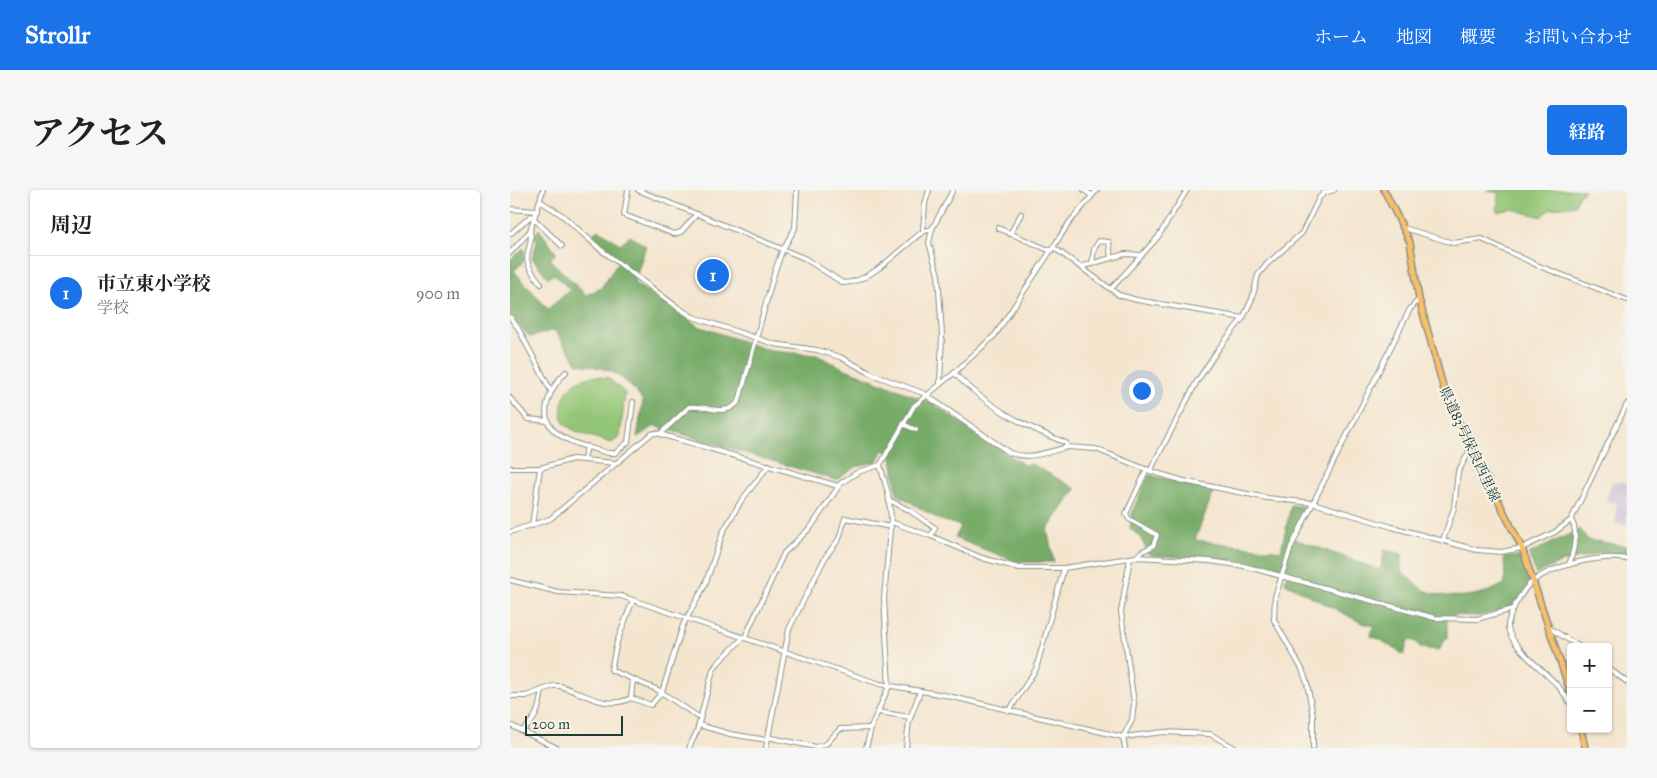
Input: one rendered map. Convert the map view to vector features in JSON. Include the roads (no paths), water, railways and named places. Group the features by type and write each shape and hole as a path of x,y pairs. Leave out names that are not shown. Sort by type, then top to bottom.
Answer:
{"main road":[{"name":"県道83号保良西里線","path":"1384,190 1410,242 1419,299 1443,389 1522,548 1569,688"},
{"path":"1583,733 1585,748"}],"street":[{"path":"510,253 530,231 543,190"},
{"path":"628,190 624,215 674,234 681,232 697,214"},
{"path":"638,190 804,258 838,281 853,283 903,248 923,230 932,229"},
{"path":"660,434 689,407 724,410 735,406 745,384 755,338 782,250 795,228 797,190"},
{"path":"923,230 925,204 929,190"},
{"path":"940,384 942,335 938,275 929,243 932,229 953,190"},
{"path":"1084,190 1091,195"},
{"path":"689,748 699,725 713,670 744,637 780,557 811,527 838,486 849,476 880,465 914,406 954,374 996,334 1052,249 1091,195 1097,190"},
{"path":"1111,289 1158,237 1187,190"},
{"path":"1136,557 1153,546 1157,535 1129,519 1126,514 1148,470 1196,383 1219,348 1243,318 1252,299 1256,280 1263,268 1302,233 1319,198 1324,193 1334,190"},
{"path":"540,201 562,214 600,249 685,312 703,321 774,344 817,350 840,357 874,376 927,395 1010,453 1023,456 1036,455 1067,447 1096,449 1177,480 1255,496 1313,503 1392,528 1492,552 1522,548 1554,533 1570,520 1627,404"},
{"path":"510,209 537,211"},
{"path":"1010,234 1021,214"},
{"path":"510,234 528,217 535,218 562,246"},
{"path":"998,228 1052,249 1119,295 1137,300 1243,318"},
{"path":"1404,228 1453,243 1482,238 1538,266 1627,300"},
{"path":"530,231 532,240 527,262 541,284"},
{"path":"1092,264 1094,249 1099,240 1110,242 1110,258"},
{"path":"1080,267 1129,254 1142,255"},
{"path":"1312,748 1312,716 1306,683 1302,669 1274,620 1275,597 1292,547 1313,503 1410,309 1419,299"},
{"path":"510,317 518,328 551,390"},
{"path":"566,372 551,390 547,409 548,421 552,429 558,434 612,454 628,442 633,402"},
{"path":"954,374 976,395 993,407 1066,443 1067,447"},
{"path":"510,398 528,419 548,421"},
{"path":"903,424 916,430"},
{"path":"510,532 550,519 651,434 660,434 838,486"},
{"path":"584,459 587,446"},
{"path":"1443,540 1454,508 1458,472 1471,448"},
{"path":"620,449 624,456"},
{"path":"510,468 540,468 561,460 584,459 615,463"},
{"path":"866,748 871,728 889,686 884,599 891,524 889,500 880,465"},
{"path":"510,696 526,696 560,686 608,703 618,703 630,698 651,705 662,692 686,617 705,585 728,522 769,466"},
{"path":"532,526 540,468"},
{"path":"889,500 909,510 935,528 932,536"},
{"path":"766,748 789,628 826,556 839,539 845,518 891,524 932,536 1001,564 1019,568 1064,568 1136,557 1210,561 1244,566 1435,618 1477,619 1513,609"},
{"path":"1569,565 1573,550 1574,528 1570,520"},
{"path":"1125,748 1123,737 1132,720 1134,703 1121,612 1130,558"},
{"path":"1567,699 1560,688 1526,655 1509,630 1508,626 1513,609 1520,596 1533,581 1569,565 1601,558 1627,559"},
{"path":"1009,711 1036,669 1064,568"},
{"path":"510,580 558,592 606,594 633,600 889,686 1123,737 1164,732 1210,734 1235,748"},
{"path":"633,600 617,642 611,670 662,692 700,718"},
{"path":"1548,627 1574,643"},
{"path":"1612,671 1627,682"},
{"path":"630,698 633,680"},
{"path":"522,731 534,721 538,713 542,690"},
{"path":"906,748 910,717 920,692"},
{"path":"878,712 910,717"},
{"path":"510,725 557,748"},
{"path":"699,725 730,734 816,747 826,744 838,730 843,728 871,728"}],"place":[{"name":"市立東小学校","path":"713,275"}]}
